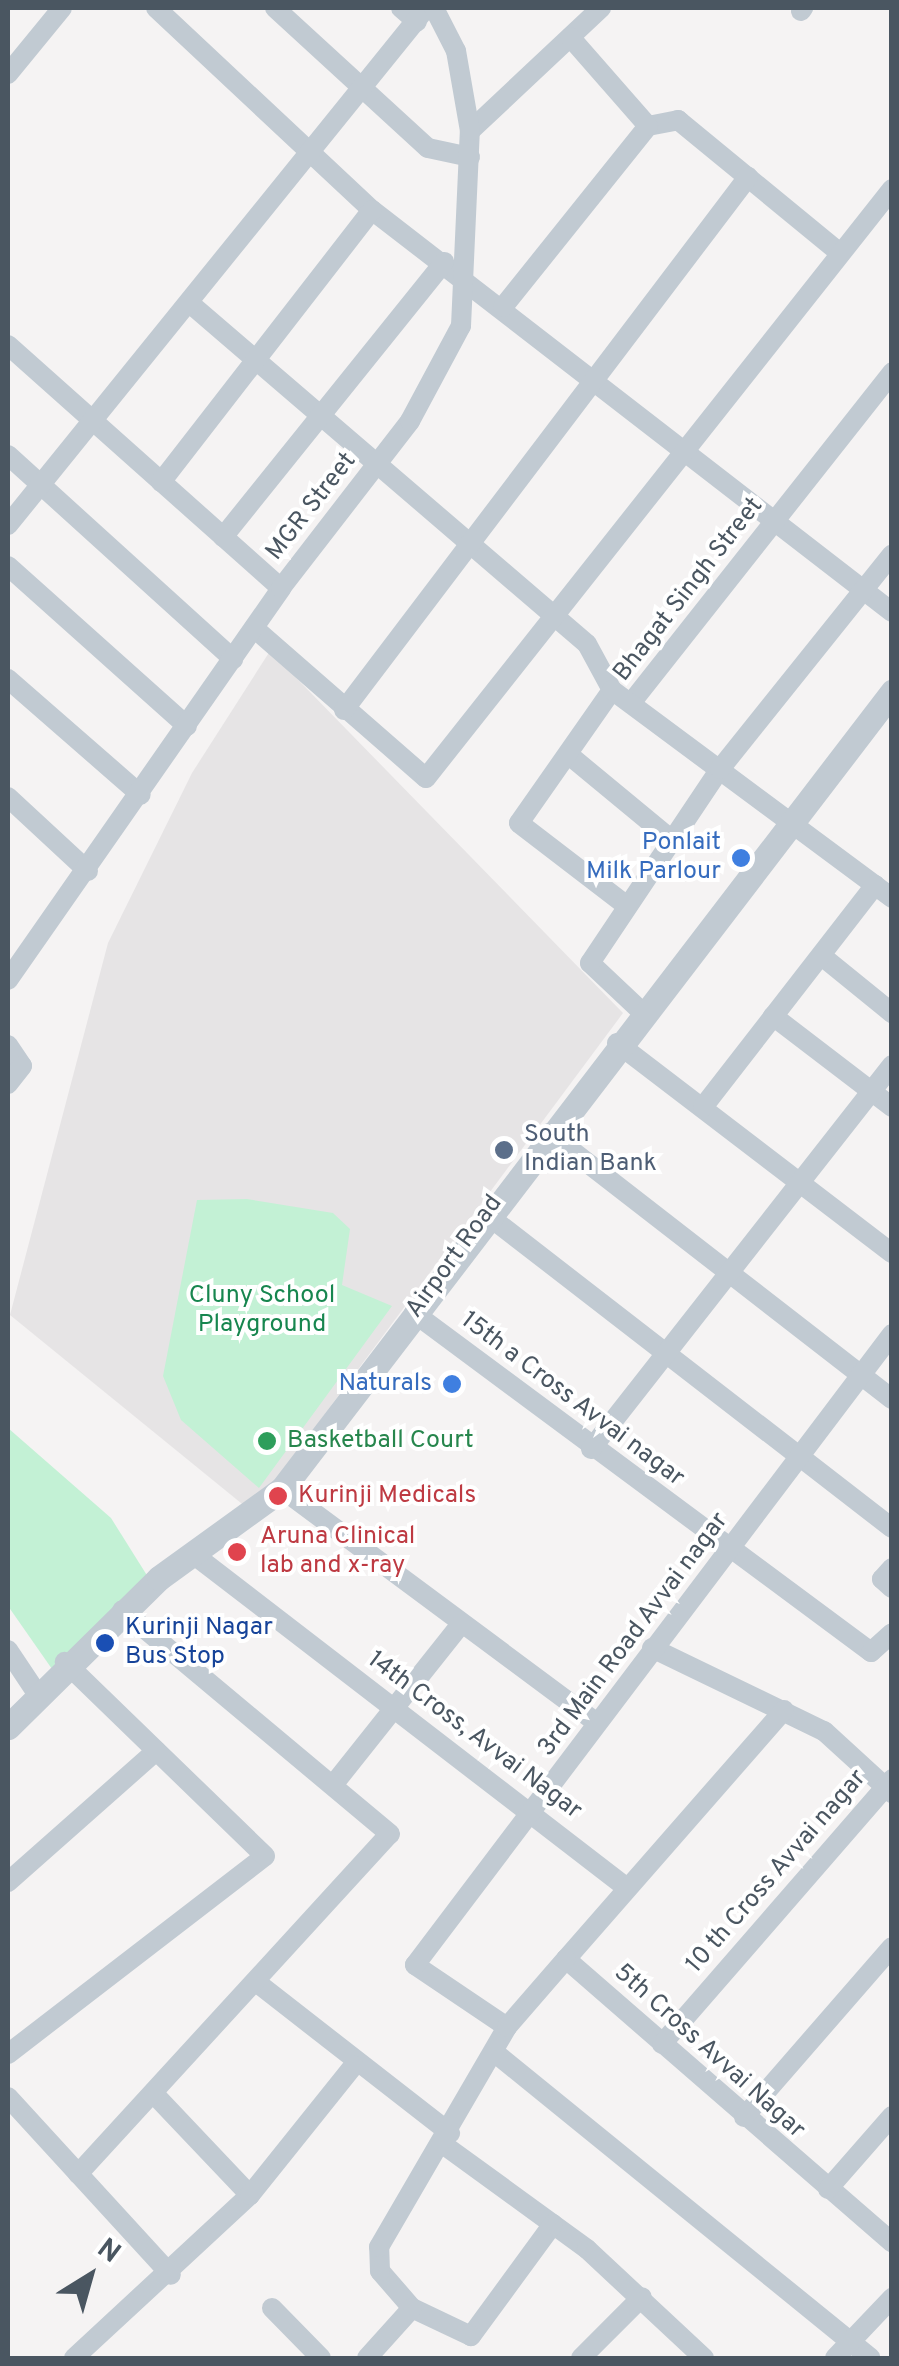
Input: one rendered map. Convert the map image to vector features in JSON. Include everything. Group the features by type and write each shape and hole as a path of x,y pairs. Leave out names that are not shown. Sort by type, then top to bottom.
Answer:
{"street":[{"path":"8,74 62,8"},
{"path":"156,8 372,210 469,280 892,612"},
{"path":"275,8 428,148 470,157"},
{"name":"MGR Street","path":"8,980 141,795 281,588 437,376 461,326 469,280 470,131 456,50 434,8"},
{"path":"470,131 601,8"},
{"path":"8,525 96,425 314,156 366,88 415,12"},
{"path":"570,38 648,126"},
{"path":"503,307 648,126 678,120 840,252"},
{"path":"344,710 598,381 748,178"},
{"path":"254,628 426,778 682,447 892,190"},
{"path":"161,482 372,210"},
{"path":"223,538 444,262"},
{"path":"192,306 374,466 553,614 603,663 612,690 631,702"},
{"path":"8,345 281,588"},
{"name":"Bhagat Singh Street","path":"884,891 631,702 892,372"},
{"path":"8,455 233,659"},
{"path":"641,1011 590,962 720,769 892,554"},
{"path":"8,566 187,726"},
{"path":"8,679 141,795"},
{"path":"612,690 519,823 627,906"},
{"name":"Airport Road","path":"8,1726 65,1662 122,1610 282,1490 641,1011 789,818 892,692"},
{"path":"569,755 673,841"},
{"path":"8,797 88,870"},
{"path":"704,1107 822,957 884,891"},
{"path":"822,957 892,1013"},
{"path":"773,1016 892,1107"},
{"path":"617,1043 892,1253"},
{"path":"8,1045 22,1066 8,1084"},
{"path":"591,1450 806,1186 892,1065"},
{"path":"549,1134 892,1398"},
{"path":"486,1214 666,1359 892,1528"},
{"name":"15th a Cross Avvai nagar","path":"414,1313 591,1450 871,1652 892,1633"},
{"name":"3rd Main Road Avvai nagar","path":"507,2027 415,1965 892,1334"},
{"path":"282,1490 598,1723"},
{"name":"14th Cross, Avvai Nagar","path":"193,1554 534,1810 627,1888"},
{"path":"892,1568 882,1579 892,1588"},
{"path":"78,2174 155,2095 390,1834 122,1610"},
{"path":"333,1785 461,1624"},
{"path":"652,1648 824,1731 889,1786"},
{"path":"8,1650 36,1692"},
{"path":"8,2054 265,1856 65,1662"},
{"path":"553,2224 472,2336 412,2308 380,2272 378,2247 447,2139 507,2027 784,1710"},
{"path":"8,1882 156,1750"},
{"name":"10 th Cross Avvai nagar","path":"662,2044 889,1786"},
{"path":"744,2117 892,1947"},
{"name":"5th Cross Avvai Nagar","path":"566,1958 892,2242"},
{"path":"256,1982 642,2296 704,2358"},
{"path":"494,2052 853,2339 870,2358"},
{"path":"74,2358 171,2275 250,2195 354,2065"},
{"path":"155,2095 250,2195"},
{"path":"8,2097 171,2275"},
{"path":"828,2189 892,2116"},
{"path":"581,2358 642,2296"},
{"path":"835,2358 892,2298"},
{"path":"272,2308 321,2358"},
{"path":"367,2358 412,2308"}],"shaded area":[{"path":"270,651 623,1013 252,1512 10,1315 108,943 192,773"}],"green space":[{"name":"Cluny School Playground","path":"247,1199 333,1213 350,1229 342,1285 392,1306 259,1488 181,1420 163,1376 197,1200"},
{"path":"8,1428 111,1518 148,1577 52,1669 8,1606"}],"place":[{"name":"Ponlait Milk Parlour","path":"741,858"},
{"name":"South Indian Bank","path":"504,1150"},
{"name":"Naturals","path":"452,1384"},
{"name":"Basketball Court","path":"267,1441"},
{"name":"Kurinji Medicals","path":"278,1496"},
{"name":"Aruna Clinical lab and x-ray","path":"237,1552"},
{"name":"Kurinji Nagar Bus Stop","path":"105,1643"}]}
